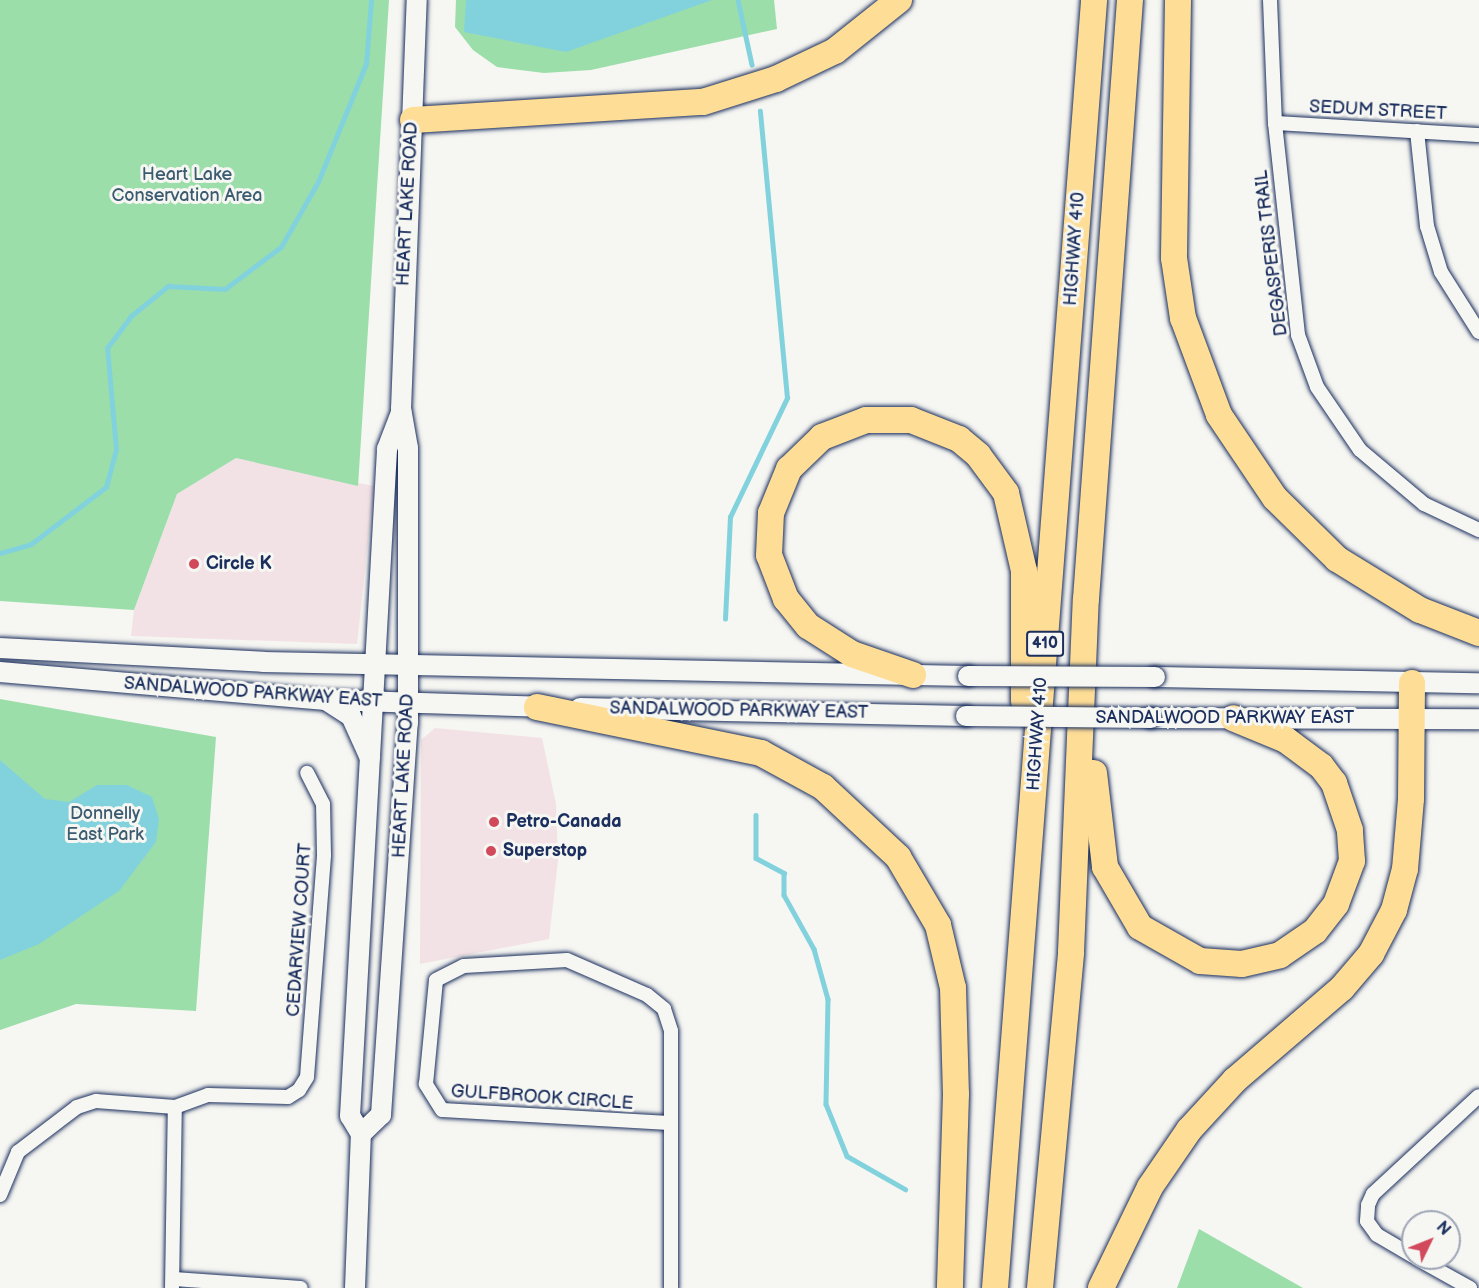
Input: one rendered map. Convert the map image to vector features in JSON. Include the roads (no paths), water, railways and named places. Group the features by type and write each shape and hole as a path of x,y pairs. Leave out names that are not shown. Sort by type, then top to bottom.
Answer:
{"highway":[{"path":"412,120 703,102 776,79 836,51 899,0"},
{"name":"HIGHWAY 410","path":"995,1288 1095,0"},
{"name":"HIGHWAY 410","path":"1040,1288 1071,952 1086,599 1130,0"},
{"path":"1178,0 1174,258 1183,318 1220,415 1275,498 1337,559 1420,610 1479,633"},
{"path":"913,675 852,654 808,626 786,599 769,555 771,513 789,469 822,437 866,420 911,420 959,439 978,455 1006,493 1024,571 1025,732 1036,764"},
{"path":"1086,599 1097,635 1095,817 1111,882 1140,927 1165,946 1200,961 1242,964 1280,955 1315,931 1347,880 1352,843 1345,807 1321,766 1286,740 1233,718"},
{"path":"1101,1288 1150,1187 1189,1130 1235,1080 1342,988 1380,936 1405,869 1412,683"},
{"path":"537,707 761,753 823,787 898,857 938,926 953,988 956,1094 950,1288"}],"main road":[{"name":"HEART LAKE ROAD","path":"361,1134 381,1114 409,702 408,448 401,409 417,0"},
{"name":"HEART LAKE ROAD","path":"355,1288 361,1134 350,1116 371,759 377,702 387,449 401,409"},
{"name":"SANDALWOOD PARKWAY EAST","path":"0,648 378,664 968,676 1479,683"},
{"path":"172,689 201,657"},
{"name":"SANDALWOOD PARKWAY EAST","path":"0,672 172,689 377,702 966,716 1479,719"},
{"path":"326,700 351,716 371,759"}],"street":[{"name":"DEGASPERIS TRAIL","path":"1270,0 1275,123 1298,335 1317,387 1360,450 1424,504 1479,530"},
{"name":"SEDUM STREET","path":"1275,123 1479,135"},
{"path":"1417,131 1427,226 1442,272 1479,332"},
{"name":"CEDARVIEW COURT","path":"175,1107 208,1095 288,1097 298,1090 307,1077 324,855 323,804 307,773"},
{"name":"GULFBROOK CIRCLE","path":"669,1123 442,1110 426,1084 436,980 464,966 567,960 647,995 669,1019 671,1288"},
{"path":"1401,1249 1377,1235 1367,1221 1368,1205 1373,1194 1479,1096"},
{"path":"0,1196 18,1152 77,1107 96,1101 175,1107 173,1283 301,1288"},
{"path":"1438,1270 1470,1288"}],"water":[{"path":"466,0 712,0 566,52 464,32"},
{"path":"0,760 45,799 69,802 97,785 127,785 152,797 159,819 156,842 119,891 39,944 0,960"}],"waterway":[{"path":"0,553 31,544 106,487 116,450 107,348 131,316 168,286 225,289 281,247 318,182 366,64 371,0"},
{"path":"738,0 752,65"},
{"path":"725,619 730,517 787,398 760,111"},
{"path":"756,815 756,858 784,873 784,895 814,949 828,999 826,1104 847,1156 905,1189"}],"place":[{"name":"Circle K","path":"194,564"},
{"name":"Petro-Canada","path":"494,822"},
{"name":"Superstop","path":"491,851"}],"park label":[{"name":"Heart Lake Conservation Area","path":"187,186"},
{"name":"Donnelly East Park","path":"105,825"}]}
